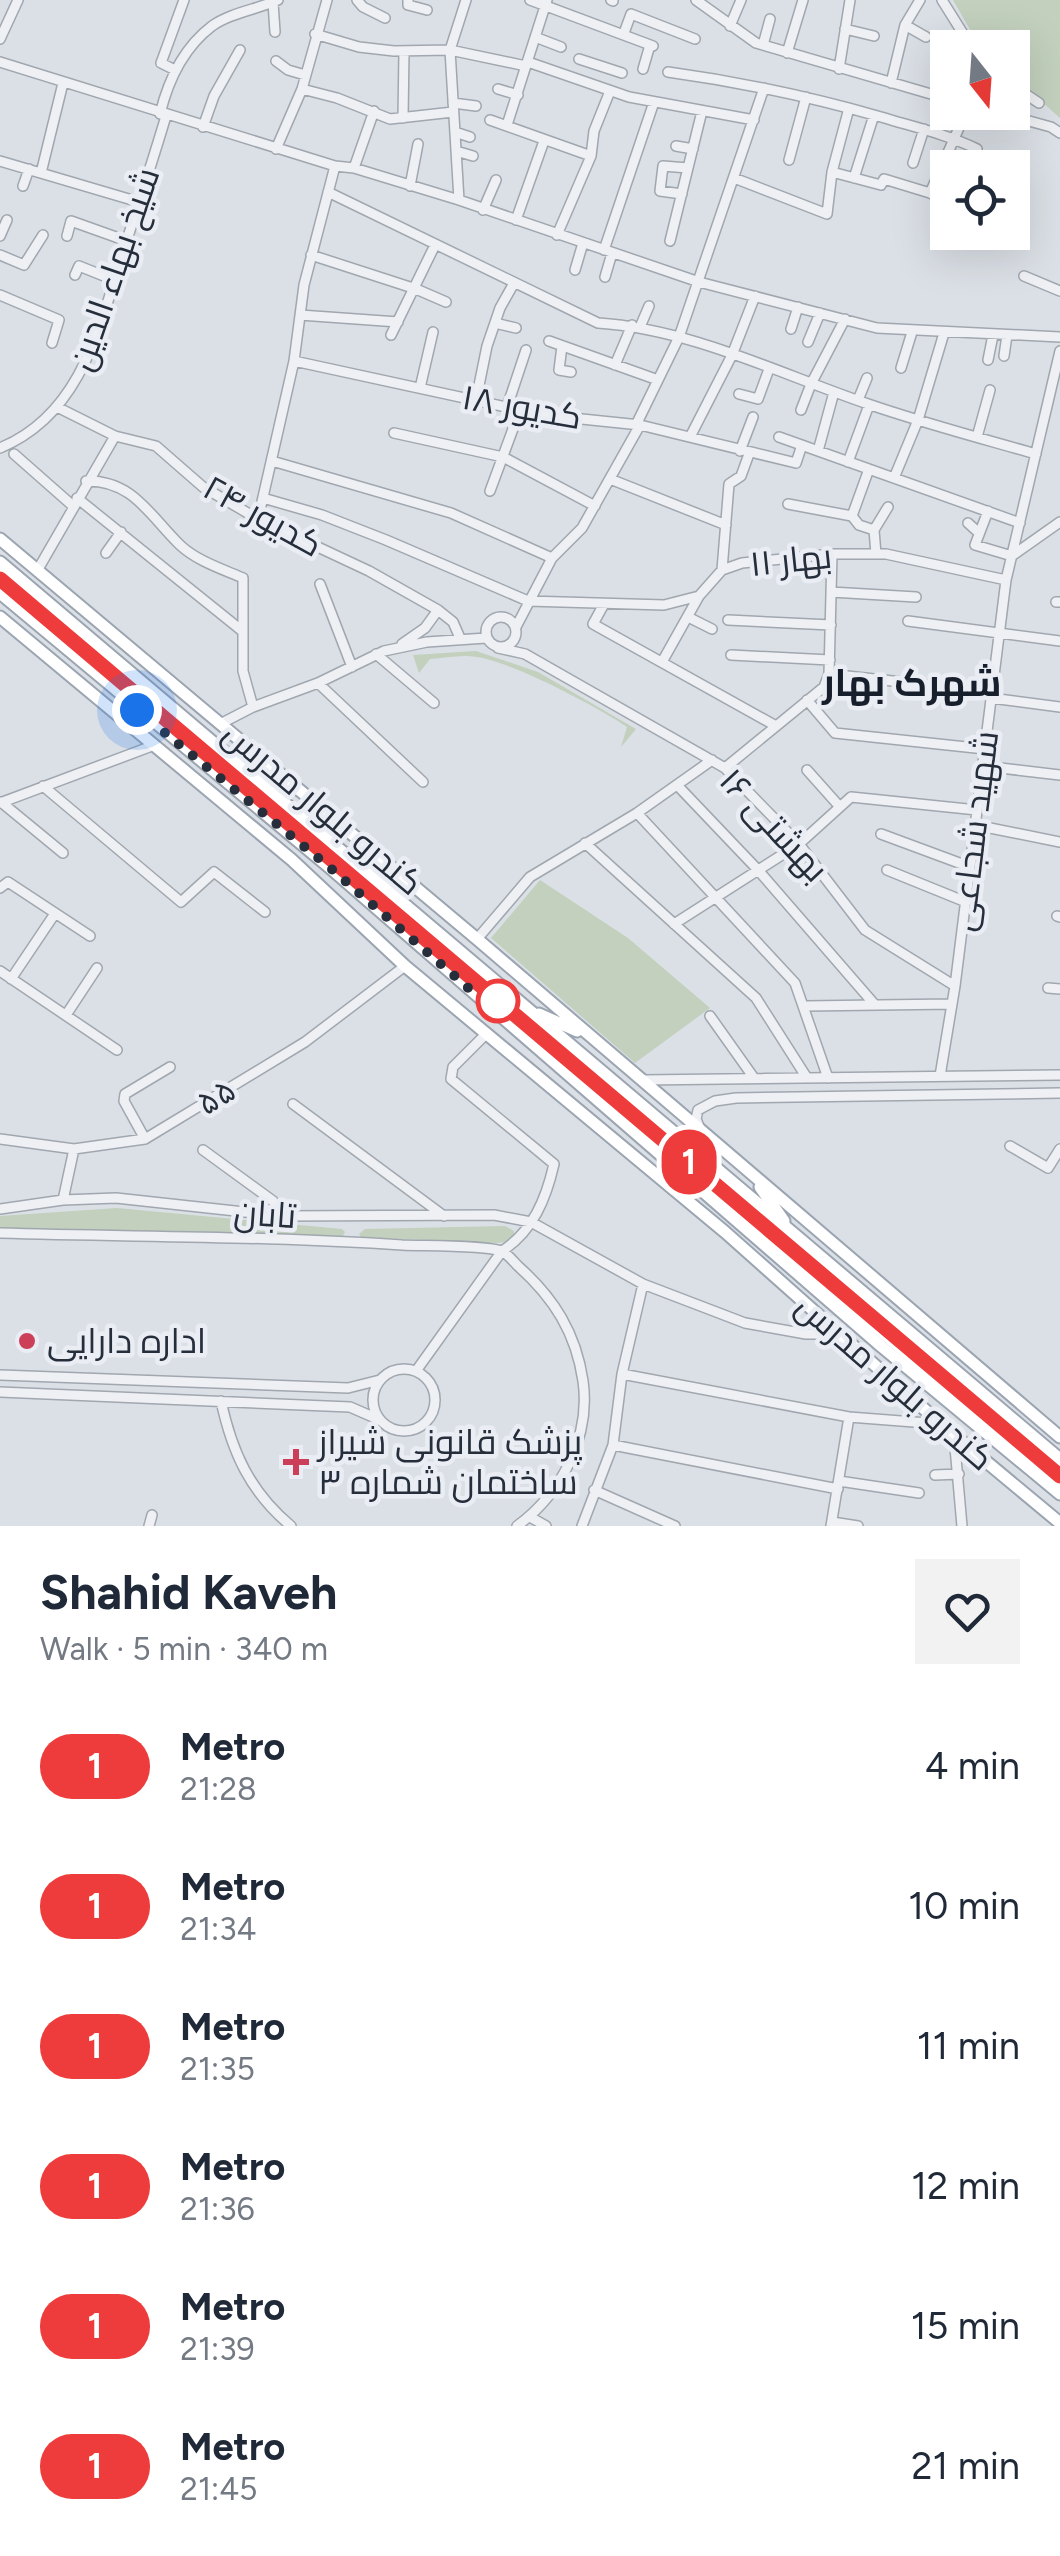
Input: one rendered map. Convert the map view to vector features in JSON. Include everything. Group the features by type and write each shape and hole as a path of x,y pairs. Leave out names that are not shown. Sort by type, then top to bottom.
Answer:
{"main road":[{"name":"کندرو بلوار مدرس","path":"0,539 750,1172"},
{"path":"2,567 368,871 1060,1460"},
{"path":"0,594 331,869 891,1354 1060,1494"},
{"name":"کندرو بلوار مدرس","path":"0,618 292,860 405,966 773,1275 954,1436 1060,1523"},
{"path":"208,736 222,723"},
{"path":"292,860 331,869"},
{"path":"368,871 394,868 392,892"},
{"path":"331,869 336,902"},
{"path":"448,914 453,945"},
{"path":"453,945 480,942"},
{"path":"525,1008 590,1036"},
{"path":"750,1172 792,1233"},
{"path":"750,1172 1060,1437"},
{"path":"724,1210 773,1275"},
{"path":"864,1330 878,1324 880,1309"},
{"path":"891,1354 891,1335 908,1333"}],"street":[{"path":"0,39 18,0"},
{"path":"184,0 161,64 174,70 214,24 276,1 275,32"},
{"path":"243,14 244,0"},
{"path":"276,148 302,89 327,0"},
{"path":"357,0 362,7 385,18"},
{"path":"408,0 408,4 427,10"},
{"path":"458,200 450,50 466,0"},
{"path":"530,0 546,2 651,45 642,69"},
{"path":"696,0 763,45 930,94"},
{"path":"730,26 740,0"},
{"path":"788,53 802,0"},
{"path":"839,68 850,0"},
{"path":"891,83 905,25 920,0"},
{"path":"942,0 961,30"},
{"path":"507,125 546,2"},
{"path":"624,33 631,14 695,39"},
{"path":"763,45 770,19"},
{"path":"905,25 926,36"},
{"path":"845,29 874,36"},
{"path":"315,34 359,47 450,50 527,64 629,97 754,120"},
{"path":"535,37 560,47"},
{"path":"203,127 214,96 240,50"},
{"path":"403,118 404,51"},
{"path":"579,58 622,72"},
{"path":"276,61 305,75"},
{"path":"0,62 163,115 458,200 699,282 878,328 1060,338"},
{"path":"592,85 597,66"},
{"name":"شیخ بهاء الدین","path":"0,448 49,418 74,385 94,348 174,70"},
{"path":"281,83 288,70"},
{"path":"668,72 806,97 954,138 977,149"},
{"path":"40,173 63,83"},
{"path":"337,98 344,84"},
{"path":"498,648 509,646 526,603 552,558 582,528 638,425 679,336 764,88"},
{"path":"302,89 390,119 476,106"},
{"path":"498,89 518,95"},
{"path":"557,234 591,156 594,131 610,91"},
{"path":"790,160 806,97"},
{"path":"1030,97 1040,103"},
{"path":"605,277 608,251 654,102"},
{"path":"734,178 828,214 832,172 849,108"},
{"path":"354,168 374,111"},
{"path":"670,241 702,111"},
{"path":"854,178 874,115"},
{"path":"490,120 591,156"},
{"path":"1030,121 1060,134"},
{"path":"913,163 924,130"},
{"path":"949,150 958,130"},
{"path":"455,132 470,137"},
{"path":"516,220 544,140"},
{"path":"410,186 418,144"},
{"path":"676,146 693,149"},
{"path":"456,151 472,156"},
{"path":"0,175 2,161 139,202"},
{"path":"258,519 294,361 311,255 335,166"},
{"path":"682,194 660,191 662,166 688,168"},
{"path":"22,186 28,169"},
{"path":"832,172 881,185 884,179 930,192"},
{"path":"484,210 496,180"},
{"path":"328,192 598,323 636,326 679,336 869,404 1036,454"},
{"path":"0,236 7,220"},
{"path":"66,236 71,221 127,241"},
{"path":"0,255 24,265 43,235"},
{"path":"574,270 582,243"},
{"path":"391,335 435,245"},
{"path":"311,255 446,302"},
{"path":"75,275 79,266 114,280"},
{"path":"1024,276 1060,291"},
{"path":"476,400 495,323 514,283"},
{"path":"0,295 58,320 52,343"},
{"path":"690,437 732,355 755,296"},
{"path":"615,365 648,306"},
{"path":"791,329 798,307"},
{"path":"808,342 820,313"},
{"path":"300,315 398,322"},
{"path":"801,410 845,319"},
{"path":"495,323 516,328"},
{"path":"420,388 434,332"},
{"path":"901,368 912,332"},
{"path":"894,478 918,420 944,333"},
{"path":"988,360 992,335"},
{"path":"1004,356 1007,336"},
{"path":"549,341 658,380"},
{"path":"562,346 559,370 572,372"},
{"path":"507,407 526,350"},
{"name":"شهید شجاعی","path":"940,1076 1006,580 1060,352"},
{"name":"کدیور ۱۸","path":"294,361 520,410 638,425 796,463 802,445"},
{"path":"739,394 758,399 769,369"},
{"path":"858,400 867,378"},
{"path":"977,437 990,390"},
{"path":"818,451 834,392"},
{"path":"1049,399 1060,412"},
{"path":"848,462 869,404"},
{"name":"کدیور ۲۴","path":"57,407 115,436 156,446 203,486 258,519 369,571 438,610 453,622 460,638"},
{"path":"490,492 520,410"},
{"path":"722,570 729,484 741,476 753,417"},
{"path":"394,432 503,457 595,506"},
{"path":"38,571 115,436"},
{"path":"779,437 1020,522"},
{"path":"14,454 121,532 241,630"},
{"path":"272,462 451,513 552,558"},
{"path":"852,516 869,469"},
{"path":"610,479 726,525"},
{"path":"86,481 103,480 128,491 193,555 243,578 244,671 253,707"},
{"path":"263,498 370,534 526,603 664,606 699,596"},
{"path":"788,504 852,516 859,525 874,530"},
{"path":"876,554 874,530 888,507"},
{"path":"988,511 975,545 1012,556 1060,522"},
{"path":"968,522 980,534"},
{"path":"106,553 121,532"},
{"path":"725,768 824,687 830,660 832,554"},
{"name":"بهار ۱۱","path":"662,662 699,596 722,570 742,562 876,554 1006,580"},
{"path":"320,584 352,668"},
{"path":"832,592 916,597"},
{"path":"486,638 489,622 526,603"},
{"path":"604,604 593,624 776,726"},
{"path":"396,648 414,637 438,610"},
{"path":"504,617 516,632 525,654"},
{"path":"688,617 712,629"},
{"path":"728,620 830,625"},
{"path":"908,622 1060,642"},
{"path":"222,723 396,648 486,638 498,648 525,654"},
{"path":"376,654 434,703"},
{"name":"۱۶ بهشتی","path":"525,654 725,768 799,844 865,930 955,986"},
{"path":"731,654 830,660"},
{"path":"829,674 1060,707"},
{"path":"318,684 423,782"},
{"path":"807,700 835,733 985,749"},
{"path":"63,854 1,802 152,746"},
{"path":"480,942 530,877 636,814 712,760"},
{"path":"983,766 1060,775"},
{"path":"807,770 840,806"},
{"path":"678,785 875,1005"},
{"path":"44,786 181,902 214,872 265,912"},
{"path":"674,924 799,844 851,796 977,810"},
{"path":"636,814 795,983 828,1078"},
{"path":"975,825 1060,842"},
{"path":"880,834 970,867"},
{"path":"585,843 756,998 807,1078"},
{"path":"888,870 966,902"},
{"path":"0,888 8,882 90,936"},
{"path":"11,979 54,915"},
{"name":"۵۵","path":"0,1139 74,1149 145,1139 305,1042 405,966"},
{"path":"66,1015 96,968"},
{"path":"0,971 117,1050"},
{"path":"1048,988 1060,989"},
{"path":"805,1006 952,1004"},
{"path":"710,1016 754,1078"},
{"path":"416,1371 502,1252 519,1240 531,1222 548,1190 554,1164 451,1079 450,1073 463,1054 486,1034"},
{"path":"145,1139 124,1101 125,1094 170,1067"},
{"path":"644,1080 1060,1075"},
{"path":"735,1079 728,1088 736,1098"},
{"path":"701,1132 696,1119 698,1110 715,1101 736,1098 1060,1093"},
{"path":"294,1104 444,1216"},
{"path":"1010,1146 1048,1168 1058,1156"},
{"path":"63,1200 74,1149"},
{"path":"203,1150 273,1200 282,1216"},
{"name":"تابان","path":"0,1209 63,1200 116,1198 282,1216 494,1216 531,1222"},
{"path":"355,1217 355,1242"},
{"path":"531,1222 643,1284 746,1323 806,1334 838,1334"},
{"path":"0,1233 355,1242 502,1252 531,1277 560,1311 579,1352 586,1397 579,1442 560,1482 517,1526"},
{"path":"582,1526 613,1446 622,1374 643,1284"},
{"path":"0,1375 348,1388 380,1380 399,1369 416,1371 433,1387 436,1396 426,1423 408,1431 388,1427 350,1407 0,1392"},
{"path":"622,1374 849,1417 941,1424"},
{"path":"380,1380 373,1400 380,1420"},
{"path":"221,1401 230,1441 247,1478 272,1510 291,1526"},
{"path":"849,1417 831,1524 858,1526"},
{"path":"954,1436 962,1526"},
{"path":"613,1446 839,1485 919,1493"},
{"path":"935,1476 960,1474"},
{"path":"594,1490 675,1526"},
{"path":"530,1516 546,1526"}],"green space":[{"path":"953,0 1060,0 1060,118 1030,91 1030,30 970,30"},
{"path":"476,651 538,672 636,729 621,747 627,727 532,676 465,656 430,659 419,673 413,655"},
{"path":"540,880 628,938 710,1008 635,1063 491,938"},
{"path":"117,1208 345,1232 337,1236 0,1228 0,1216"},
{"path":"505,1226 514,1231 514,1237 495,1243 359,1234 365,1229"},
{"path":"902,1343 1060,1473 1060,1483 902,1348"}],"metro line":[{"name":"1","path":"0,579 1060,1476"}],"place":[{"name":"اداره دارایی","path":"27,1341"},
{"name":"پزشک قانونی شیراز ساختمان شماره ٣","path":"296,1462"}],"district":[{"name":"شهرک بهار","path":"912,683"}],"route":[{"path":"137,710 328,866 489,1006 498,1001"}]}
